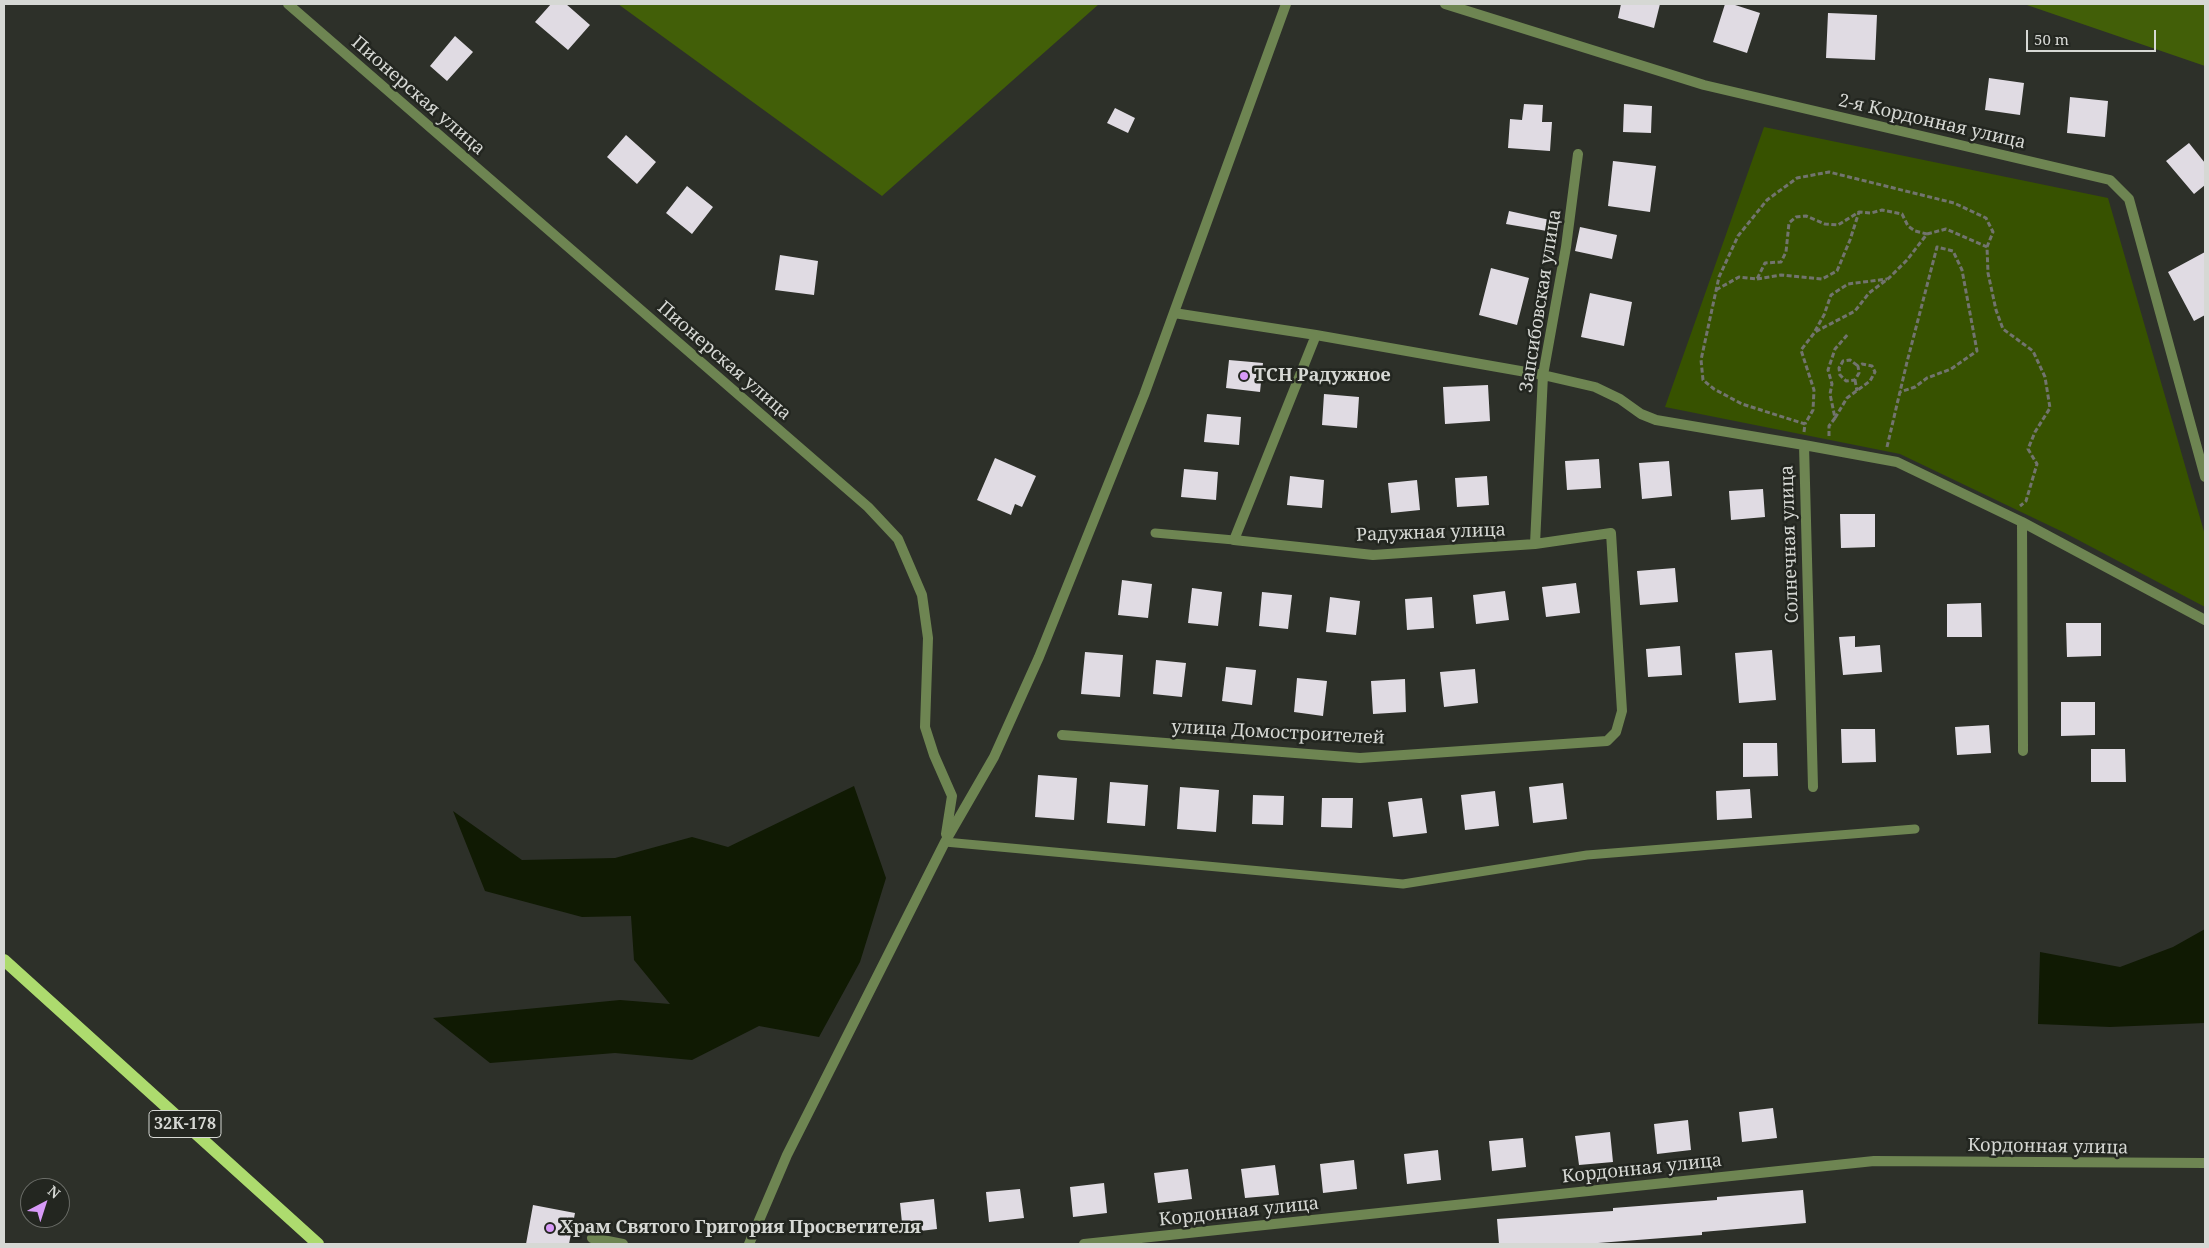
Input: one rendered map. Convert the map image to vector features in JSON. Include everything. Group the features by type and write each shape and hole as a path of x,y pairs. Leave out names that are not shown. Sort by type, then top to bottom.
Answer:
{"main road":[{"name":"32К-178","path":"4,960 318,1244"}],"street":[{"name":"Пионерская улица","path":"288,4 868,507 898,539 922,595 928,638 925,727 934,755 952,796 945,842"},
{"path":"749,1244 787,1154 945,842 994,756 1039,657 1144,395 1286,4"},
{"name":"2-я Кордонная улица","path":"1446,4 1704,85 2110,180 2129,199 2205,477"},
{"name":"Запсибовская улица","path":"1535,544 1543,375 1566,247 1578,154"},
{"path":"1174,313 1316,334 1543,375 1595,387 1620,399 1640,414 1656,420 1804,445"},
{"path":"1234,540 1316,334"},
{"name":"Солнечная улица","path":"1813,787 1804,445 1898,462 2022,522 2205,620"},
{"path":"2022,522 2023,751"},
{"name":"Радужная улица","path":"1234,540 1373,555 1535,544 1612,533 1622,711"},
{"name":"улица Домостроителей","path":"1062,735 1360,758 1607,741 1616,732 1622,711"},
{"name":"Кордонная улица","path":"1084,1244 1874,1161 2205,1163"},
{"path":"592,1238 623,1244"}],"lane":[{"path":"1155,533 1234,540"},
{"path":"945,842 1403,884 1587,855 1916,829"}],"path":[{"path":"1804,424 1742,404 1714,389 1703,380 1701,360 1716,290 1719,278 1738,236 1767,200 1797,178 1829,172 1954,203 1986,218 1993,232 1987,246 1988,273 1998,316 2003,329 2033,351 2045,377 2050,408 2035,432 2028,449 2037,464 2026,502 2010,516"},
{"path":"1757,279 1765,263 1781,262 1786,252 1789,223 1796,217 1806,216 1825,224 1838,225 1859,212 1882,210 1902,214 1908,226 1915,231 1928,234 1946,229 1987,246"},
{"path":"1716,290 1739,277 1757,279 1781,275 1822,278 1837,271 1859,212"},
{"path":"1814,332 1855,311 1869,293 1890,278 1928,234"},
{"path":"1884,459 1900,392 1936,247 1953,251 1962,270 1977,350 1951,369 1927,378 1915,387 1900,392"},
{"path":"1804,445 1804,424 1812,410 1814,390 1800,350 1824,315 1831,295 1848,284 1890,278"},
{"path":"1835,418 1830,394 1832,384 1828,370 1836,349 1848,334"},
{"path":"1855,380 1846,381 1840,375 1839,368 1843,361 1850,360 1858,366 1859,373 1855,380 1857,391"},
{"path":"1828,449 1829,426 1847,398 1870,381 1875,372 1872,366 1862,364 1858,366"}],"green space":[{"path":"618,4 1099,4 882,196"},
{"path":"2024,4 2205,4 2205,66"},
{"path":"1764,127 2108,198 2205,535 2205,607 2065,533 1900,454 1665,407"}],"shaded area":[{"path":"854,786 886,878 860,962 819,1037 759,1026 692,1060 615,1053 490,1063 433,1018 620,1000 670,1004 634,960 631,916 582,917 485,891 453,811 522,860 615,858 692,837 728,847"},
{"path":"2205,929 2205,1023 2110,1027 2038,1024 2040,952 2120,967 2173,947"}],"building":[{"path":"551,4 566,4 590,25 568,50 535,22"},
{"path":"1621,4 1660,4 1654,28 1618,18"},
{"path":"1725,4 1732,4 1760,13 1747,53 1713,42"},
{"path":"1828,13 1877,15 1875,60 1826,58"},
{"path":"455,36 473,52 447,81 430,66"},
{"path":"1989,78 2024,83 2020,115 1985,110"},
{"path":"2070,97 2108,101 2105,137 2067,133"},
{"path":"1524,104 1543,105 1542,122 1552,122 1550,151 1508,148 1510,119 1522,120"},
{"path":"1624,104 1652,106 1651,133 1623,132"},
{"path":"1115,108 1135,118 1128,133 1107,123"},
{"path":"626,135 656,162 637,184 607,157"},
{"path":"2189,143 2205,163 2205,185 2194,194 2166,161"},
{"path":"1613,161 1656,166 1650,212 1608,206"},
{"path":"687,186 713,207 692,234 666,213"},
{"path":"1509,211 1550,220 1547,231 1506,224"},
{"path":"1580,227 1617,235 1612,259 1575,251"},
{"path":"2205,252 2205,315 2194,321 2168,272"},
{"path":"780,255 818,261 814,295 775,290"},
{"path":"1491,268 1529,278 1517,325 1479,315"},
{"path":"1590,293 1632,302 1624,346 1581,337"},
{"name":"ТСН Радужное","path":"1229,360 1263,363 1260,392 1226,388"},
{"path":"1488,385 1490,421 1445,424 1443,387"},
{"path":"1324,394 1359,397 1357,428 1322,425"},
{"path":"1207,414 1241,417 1239,445 1204,442"},
{"path":"995,458 1036,476 1022,507 1015,504 1011,515 977,500"},
{"path":"1599,459 1601,488 1567,490 1565,461"},
{"path":"1669,461 1672,496 1642,499 1639,463"},
{"path":"1184,469 1218,472 1216,500 1181,497"},
{"path":"1290,476 1324,480 1322,508 1287,505"},
{"path":"1487,476 1489,505 1457,507 1455,478"},
{"path":"1417,480 1420,510 1391,513 1388,483"},
{"path":"1763,489 1765,517 1731,520 1729,491"},
{"path":"1840,514 1875,514 1875,547 1841,548"},
{"path":"1675,568 1678,602 1640,605 1637,571"},
{"path":"1122,580 1152,584 1148,618 1118,615"},
{"path":"1576,583 1580,613 1546,617 1542,587"},
{"path":"1192,588 1222,592 1218,626 1188,623"},
{"path":"1505,591 1509,620 1476,624 1473,595"},
{"path":"1262,592 1292,595 1288,629 1259,626"},
{"path":"1330,597 1360,601 1356,635 1326,632"},
{"path":"1432,597 1434,628 1407,630 1405,599"},
{"path":"1981,603 1982,637 1947,637 1947,604"},
{"path":"2066,623 2101,623 2101,656 2067,657"},
{"path":"1855,636 1855,647 1880,645 1882,672 1843,675 1839,637"},
{"path":"1680,646 1682,675 1648,677 1646,649"},
{"path":"1772,650 1776,700 1739,703 1735,653"},
{"path":"1085,652 1123,655 1120,697 1081,694"},
{"path":"1156,660 1186,663 1182,697 1153,694"},
{"path":"1226,667 1256,670 1252,705 1222,701"},
{"path":"1475,669 1478,703 1444,707 1440,672"},
{"path":"1297,678 1327,681 1323,716 1294,712"},
{"path":"1405,679 1406,712 1373,714 1371,681"},
{"path":"2061,702 2095,702 2095,735 2061,736"},
{"path":"1989,725 1991,753 1957,755 1955,727"},
{"path":"1841,729 1875,729 1876,762 1842,763"},
{"path":"1743,743 1777,743 1778,776 1743,777"},
{"path":"2091,749 2125,749 2126,782 2091,782"},
{"path":"1038,775 1077,778 1074,820 1035,817"},
{"path":"1110,782 1148,785 1145,826 1107,823"},
{"path":"1563,783 1567,819 1533,823 1529,787"},
{"path":"1180,787 1219,790 1216,832 1177,829"},
{"path":"1750,789 1752,818 1717,820 1716,791"},
{"path":"1495,791 1499,826 1465,830 1461,795"},
{"path":"1253,795 1284,796 1283,825 1252,824"},
{"path":"1322,798 1353,798 1352,828 1321,827"},
{"path":"1422,798 1427,833 1393,837 1388,802"},
{"path":"1773,1108 1777,1138 1742,1142 1739,1112"},
{"path":"1688,1120 1691,1150 1657,1154 1654,1124"},
{"path":"1610,1132 1613,1162 1579,1165 1575,1136"},
{"path":"1523,1138 1526,1167 1492,1171 1489,1141"},
{"path":"1438,1150 1441,1180 1407,1184 1404,1154"},
{"path":"1354,1160 1357,1189 1323,1193 1320,1164"},
{"path":"1275,1165 1279,1195 1245,1198 1241,1169"},
{"path":"1188,1169 1192,1199 1158,1203 1154,1173"},
{"path":"1104,1183 1107,1213 1073,1217 1070,1187"},
{"path":"1020,1189 1024,1218 989,1222 986,1192"},
{"path":"1803,1190 1806,1223 1702,1232 1702,1235 1585,1244 1499,1244 1497,1219 1613,1211 1613,1208 1717,1200 1717,1197"},
{"path":"934,1199 937,1229 903,1233 900,1203"},
{"name":"Храм Святого Григория Просветителя","path":"533,1205 575,1213 569,1244 526,1244"}],"place":[{"name":"ТСН Радужное","path":"1244,376"},
{"name":"Храм Святого Григория Просветителя","path":"550,1228"}]}
